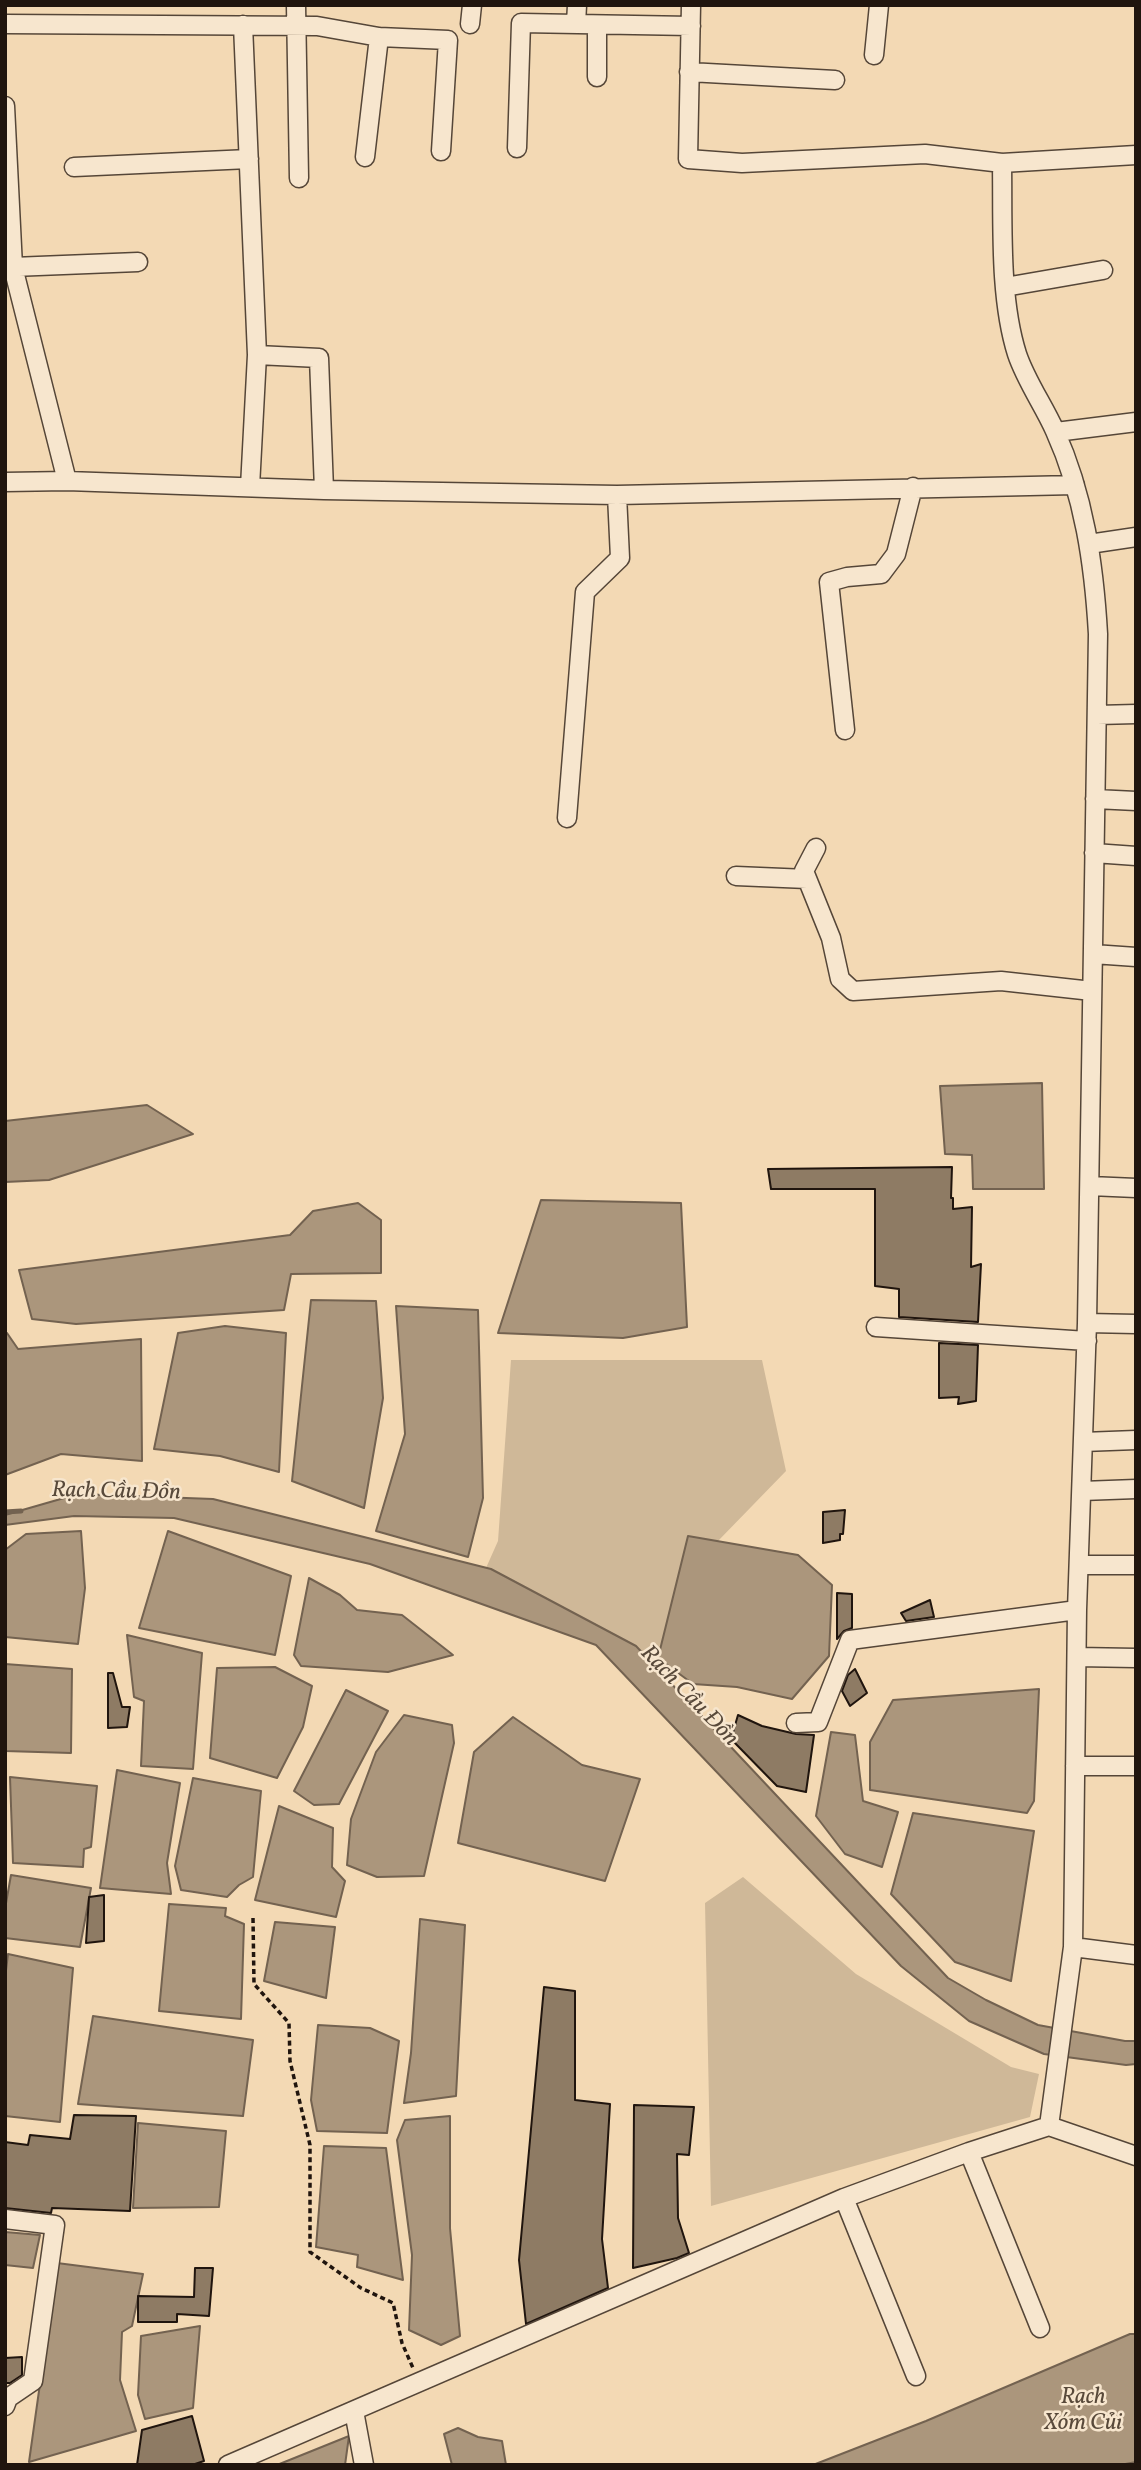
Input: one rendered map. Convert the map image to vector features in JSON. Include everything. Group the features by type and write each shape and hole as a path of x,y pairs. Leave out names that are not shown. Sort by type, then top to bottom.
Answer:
{"street":[{"path":"296,5 299,178"},
{"path":"470,24 472,5"},
{"path":"576,24 577,5"},
{"path":"691,5 687,156 691,160 742,163 925,154 1002,163 1136,155"},
{"path":"874,55 879,5"},
{"path":"517,148 521,23 691,26"},
{"path":"5,24 317,26 379,37 448,40 441,151"},
{"path":"243,25 257,355 250,487"},
{"path":"597,25 597,77"},
{"path":"365,157 379,37"},
{"path":"690,72 835,80"},
{"path":"5,106 13,267 66,481"},
{"path":"74,167 249,159"},
{"path":"1002,163 1005,287 1017,355 1056,432 1075,485 1089,544 1098,634 1087,1332 1076,1657 1073,1947 1049,2126"},
{"path":"13,267 138,262"},
{"path":"1005,287 1103,270"},
{"path":"257,355 319,358 324,490"},
{"path":"1056,432 1136,422"},
{"path":"5,482 66,481 324,490 617,495 1075,485"},
{"path":"845,730 829,582 846,577 881,574 896,554 913,487"},
{"path":"567,818 585,592 620,558 617,495"},
{"path":"1089,544 1136,537"},
{"path":"1097,715 1136,714"},
{"path":"1095,799 1136,801"},
{"path":"816,848 804,872 831,938 839,979 853,991 1000,981 1092,991"},
{"path":"1094,853 1136,856"},
{"path":"736,876 807,880"},
{"path":"1093,954 1136,957"},
{"path":"1090,1186 1136,1188"},
{"path":"876,1327 1087,1332 1136,1324"},
{"path":"1083,1442 1136,1440"},
{"path":"1082,1490 1136,1489"},
{"path":"1079,1565 1136,1565"},
{"path":"796,1723 818,1723 850,1640 1077,1610"},
{"path":"1076,1657 1136,1658"},
{"path":"1074,1766 1136,1766"},
{"path":"1073,1947 1136,1955"},
{"path":"228,2465 844,2199 969,2152 1049,2126 1136,2156"},
{"path":"969,2152 1040,2328"},
{"path":"844,2199 916,2376"},
{"path":"5,2219 55,2225 33,2381 8,2398 5,2406"},
{"path":"354,2412 364,2465"}],"path":[{"path":"253,1918 254,1984 289,2023 290,2061 310,2144 310,2252 361,2288 393,2303 402,2343 420,2383"}],"shaded area":[{"path":"511,1360 762,1360 786,1471 718,1541 688,1537 658,1658 653,1664 636,1646 486,1568 498,1541"},
{"path":"743,1877 856,1974 1011,2067 1039,2074 1030,2117 711,2206 705,1903"}],"water":[{"path":"1042,1083 1044,1189 973,1189 972,1155 945,1154 940,1086"},
{"path":"147,1105 193,1134 49,1180 5,1182 5,1121"},
{"path":"541,1200 681,1203 687,1327 623,1338 498,1333"},
{"path":"358,1203 381,1220 381,1273 291,1274 284,1310 76,1324 32,1319 19,1270 290,1235 313,1211"},
{"path":"311,1300 376,1301 383,1398 364,1508 292,1481"},
{"path":"396,1306 478,1310 483,1498 468,1557 376,1531 405,1434"},
{"path":"225,1326 286,1333 279,1472 220,1456 154,1449 178,1333"},
{"path":"7,1333 18,1349 141,1339 142,1461 61,1454 5,1475"},
{"path":"78,1494 213,1499 491,1569 636,1646 948,1978 1038,2025 1136,2041 1136,2064 1044,2054 969,2021 901,1966 596,1645 370,1564 174,1518 74,1516 5,1525 5,1515"},
{"path":"81,1531 85,1588 78,1644 5,1637 5,1550 26,1534"},
{"path":"168,1531 291,1576 275,1655 139,1628"},
{"path":"688,1536 798,1555 832,1585 829,1656 792,1699 737,1687 693,1684 658,1658"},
{"path":"309,1578 340,1595 357,1610 402,1615 453,1655 388,1672 301,1666 294,1655"},
{"path":"127,1635 202,1653 193,1769 141,1766 144,1701 134,1697"},
{"path":"5,1664 72,1669 71,1753 5,1751"},
{"path":"275,1667 312,1686 303,1727 277,1778 210,1758 217,1668"},
{"path":"1039,1689 1034,1801 1027,1813 870,1790 870,1742 893,1700"},
{"path":"346,1690 388,1711 339,1804 314,1805 294,1791"},
{"path":"404,1715 452,1725 454,1743 424,1876 377,1877 347,1865 351,1819 376,1752"},
{"path":"513,1717 582,1765 640,1779 605,1881 458,1843 474,1752"},
{"path":"831,1732 855,1735 863,1801 898,1812 882,1867 845,1854 816,1816"},
{"path":"117,1770 180,1783 167,1863 171,1894 100,1888"},
{"path":"10,1777 97,1786 91,1847 84,1849 83,1867 13,1863"},
{"path":"193,1778 261,1791 253,1877 239,1885 227,1897 181,1890 175,1866"},
{"path":"279,1806 333,1828 332,1867 345,1881 336,1917 255,1900"},
{"path":"913,1813 1034,1831 1011,1981 955,1962 891,1894"},
{"path":"11,1875 91,1888 80,1947 5,1938 5,1909"},
{"path":"169,1904 226,1908 225,1916 244,1924 241,2019 159,2011"},
{"path":"420,1919 465,1925 456,2096 404,2103 411,2053"},
{"path":"275,1922 335,1927 326,1998 264,1981"},
{"path":"8,1954 73,1968 60,2122 5,2116 5,1979"},
{"path":"93,2016 253,2040 243,2116 78,2104"},
{"path":"318,2025 370,2028 399,2041 387,2133 317,2131 311,2100"},
{"path":"450,2116 450,2228 460,2336 441,2345 409,2330 412,2255 397,2140 405,2120"},
{"path":"138,2123 226,2131 219,2207 133,2208"},
{"path":"324,2146 386,2148 403,2280 357,2267 358,2255 316,2247"},
{"path":"5,2232 40,2235 33,2268 5,2265"},
{"path":"57,2263 143,2274 132,2326 122,2332 120,2380 136,2431 29,2462"},
{"path":"200,2326 193,2408 145,2419 138,2395 141,2336"},
{"name":"Rạch Xóm Củi","path":"1130,2334 1136,2334 1136,2462 1120,2465 813,2465 926,2421"},
{"path":"458,2428 478,2437 502,2441 506,2465 452,2465 444,2434"},
{"path":"349,2436 345,2465 277,2465"}],"building":[{"path":"952,1167 953,1209 972,1207 971,1267 981,1264 978,1322 899,1317 899,1289 875,1286 875,1189 771,1189 768,1169"},
{"path":"939,1343 978,1345 976,1401 958,1404 959,1397 939,1398"},
{"path":"845,1510 840,1540 823,1543 823,1512"},
{"path":"837,1593 852,1594 852,1628 844,1631 837,1639"},
{"path":"930,1600 934,1617 906,1621 901,1613"},
{"path":"855,1669 867,1693 850,1706 842,1691 848,1675"},
{"path":"108,1673 113,1673 122,1707 130,1707 127,1727 108,1728"},
{"path":"738,1715 762,1726 814,1735 806,1792 777,1786 731,1739"},
{"path":"104,1895 104,1941 86,1943 89,1897"},
{"path":"544,1987 575,1991 575,2100 610,2104 602,2239 608,2288 526,2324 519,2260"},
{"path":"634,2105 694,2107 689,2155 677,2154 678,2218 689,2253 633,2268"},
{"path":"74,2115 136,2116 130,2211 52,2208 51,2213 5,2208 5,2142 28,2145 30,2135 70,2139"},
{"path":"195,2268 213,2268 209,2316 177,2314 177,2322 138,2322 138,2296 194,2297"},
{"path":"22,2357 22,2375 10,2383 5,2383 5,2358"},
{"path":"192,2416 204,2461 192,2465 137,2465 142,2430"}],"waterway":[{"name":"Rạch Cầu Đồn","path":"5,1512 21,1511"}]}
